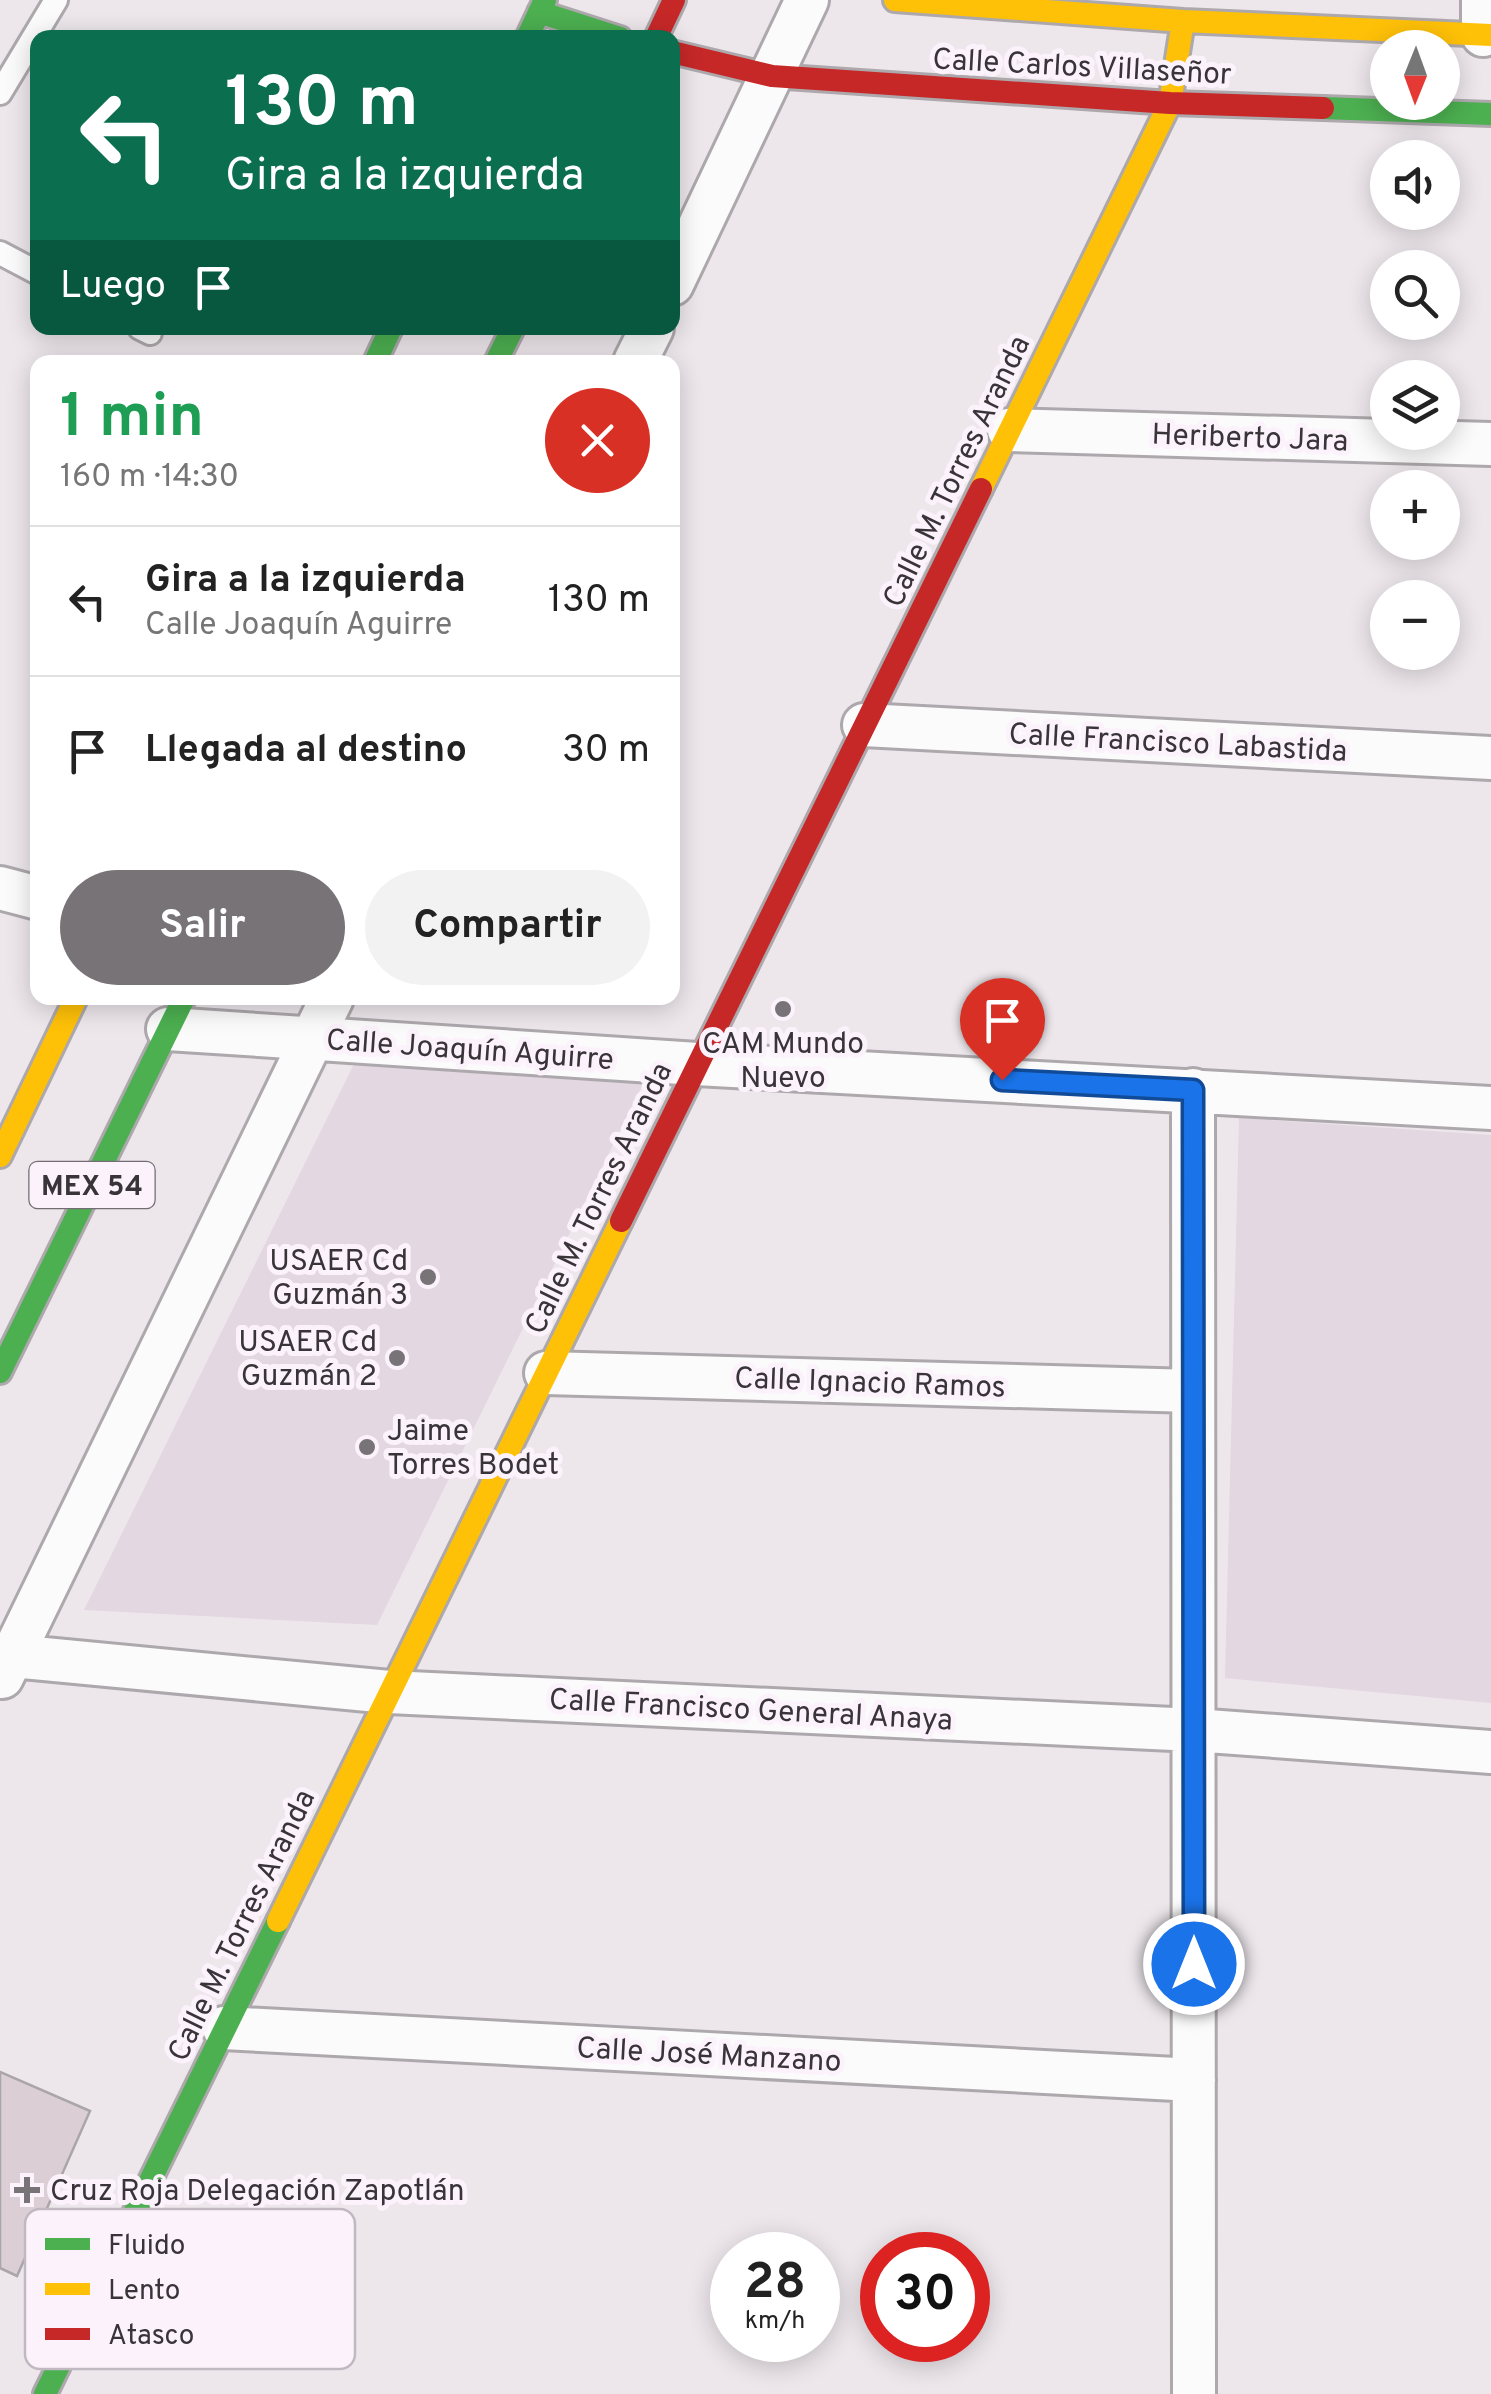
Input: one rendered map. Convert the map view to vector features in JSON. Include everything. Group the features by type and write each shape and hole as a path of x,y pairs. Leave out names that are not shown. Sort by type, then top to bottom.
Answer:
{"street":[{"path":"660,30 674,0"},
{"path":"680,267 807,0"},
{"name":"Calle Carlos Villaseñor","path":"895,0 1183,20 1485,24"},
{"path":"534,12 594,30"},
{"name":"Calle M. Torres Aranda","path":"135,2209 1170,103 1183,20"},
{"name":"Calle Carlos Villaseñor","path":"680,54 772,76 1170,103 1491,114"},
{"name":"Heriberto Jara","path":"1009,430 1491,444"},
{"name":"Calle Francisco Labastida","path":"864,726 1491,758"},
{"path":"0,888 30,896"},
{"name":"MEX 54","path":"0,1156 73,1005"},
{"path":"6,1669 328,1005"},
{"name":"Calle Joaquín Aguirre","path":"176,1014 312,1038 697,1064 1491,1108"},
{"name":"MEX 54","path":"0,1372 176,1014"},
{"path":"1193,1090 1194,2394"},
{"name":"Calle Ignacio Ramos","path":"546,1373 1193,1392"},
{"name":"Calle Francisco General Anaya","path":"6,1669 389,1692 1194,1730 1491,1752"},
{"name":"Calle José Manzano","path":"224,2028 1194,2080"},
{"name":"Calle M. Torres Aranda","path":"45,2394 57,2369"}],"lane":[{"path":"38,30 56,0"},
{"path":"0,93 30,43"},
{"path":"0,253 30,269"}],"shaded area":[{"path":"354,1064 644,1082 377,1625 84,1610"},
{"path":"1239,1118 1491,1135 1491,1703 1225,1678"}],"building":[{"name":"Cruz Roja Delegación Zapotlán","path":"0,2072 90,2111 47,2209 25,2209 25,2258 17,2276 0,2268"}],"traffic: fast":[{"path":"531,30 545,0"},
{"path":"539,12 595,30"},
{"path":"1323,108 1491,114"},
{"path":"378,355 388,335"},
{"path":"500,355 510,335"},
{"path":"0,1372 181,1005"},
{"path":"136,2209 278,1921"},
{"path":"45,2394 57,2369"}],"traffic: slow":[{"path":"895,0 1183,21 1491,35"},
{"path":"981,489 1170,103 1183,21"},
{"path":"0,1156 73,1005"},
{"path":"278,1921 621,1221"}],"traffic: jam":[{"path":"660,30 674,0"},
{"path":"680,54 772,76 1170,103 1323,108"},
{"path":"621,1221 981,489"}],"place":[{"name":"CAM Mundo Nuevo","path":"783,1009"},
{"name":"USAER Cd Guzmán 3","path":"428,1277"},
{"name":"USAER Cd Guzmán 2","path":"397,1358"},
{"name":"Jaime Torres Bodet","path":"367,1447"},
{"name":"Cruz Roja Delegación Zapotlán","path":"27,2190"}],"route":[{"path":"1002,1080 1193,1090 1194,1964"}]}
